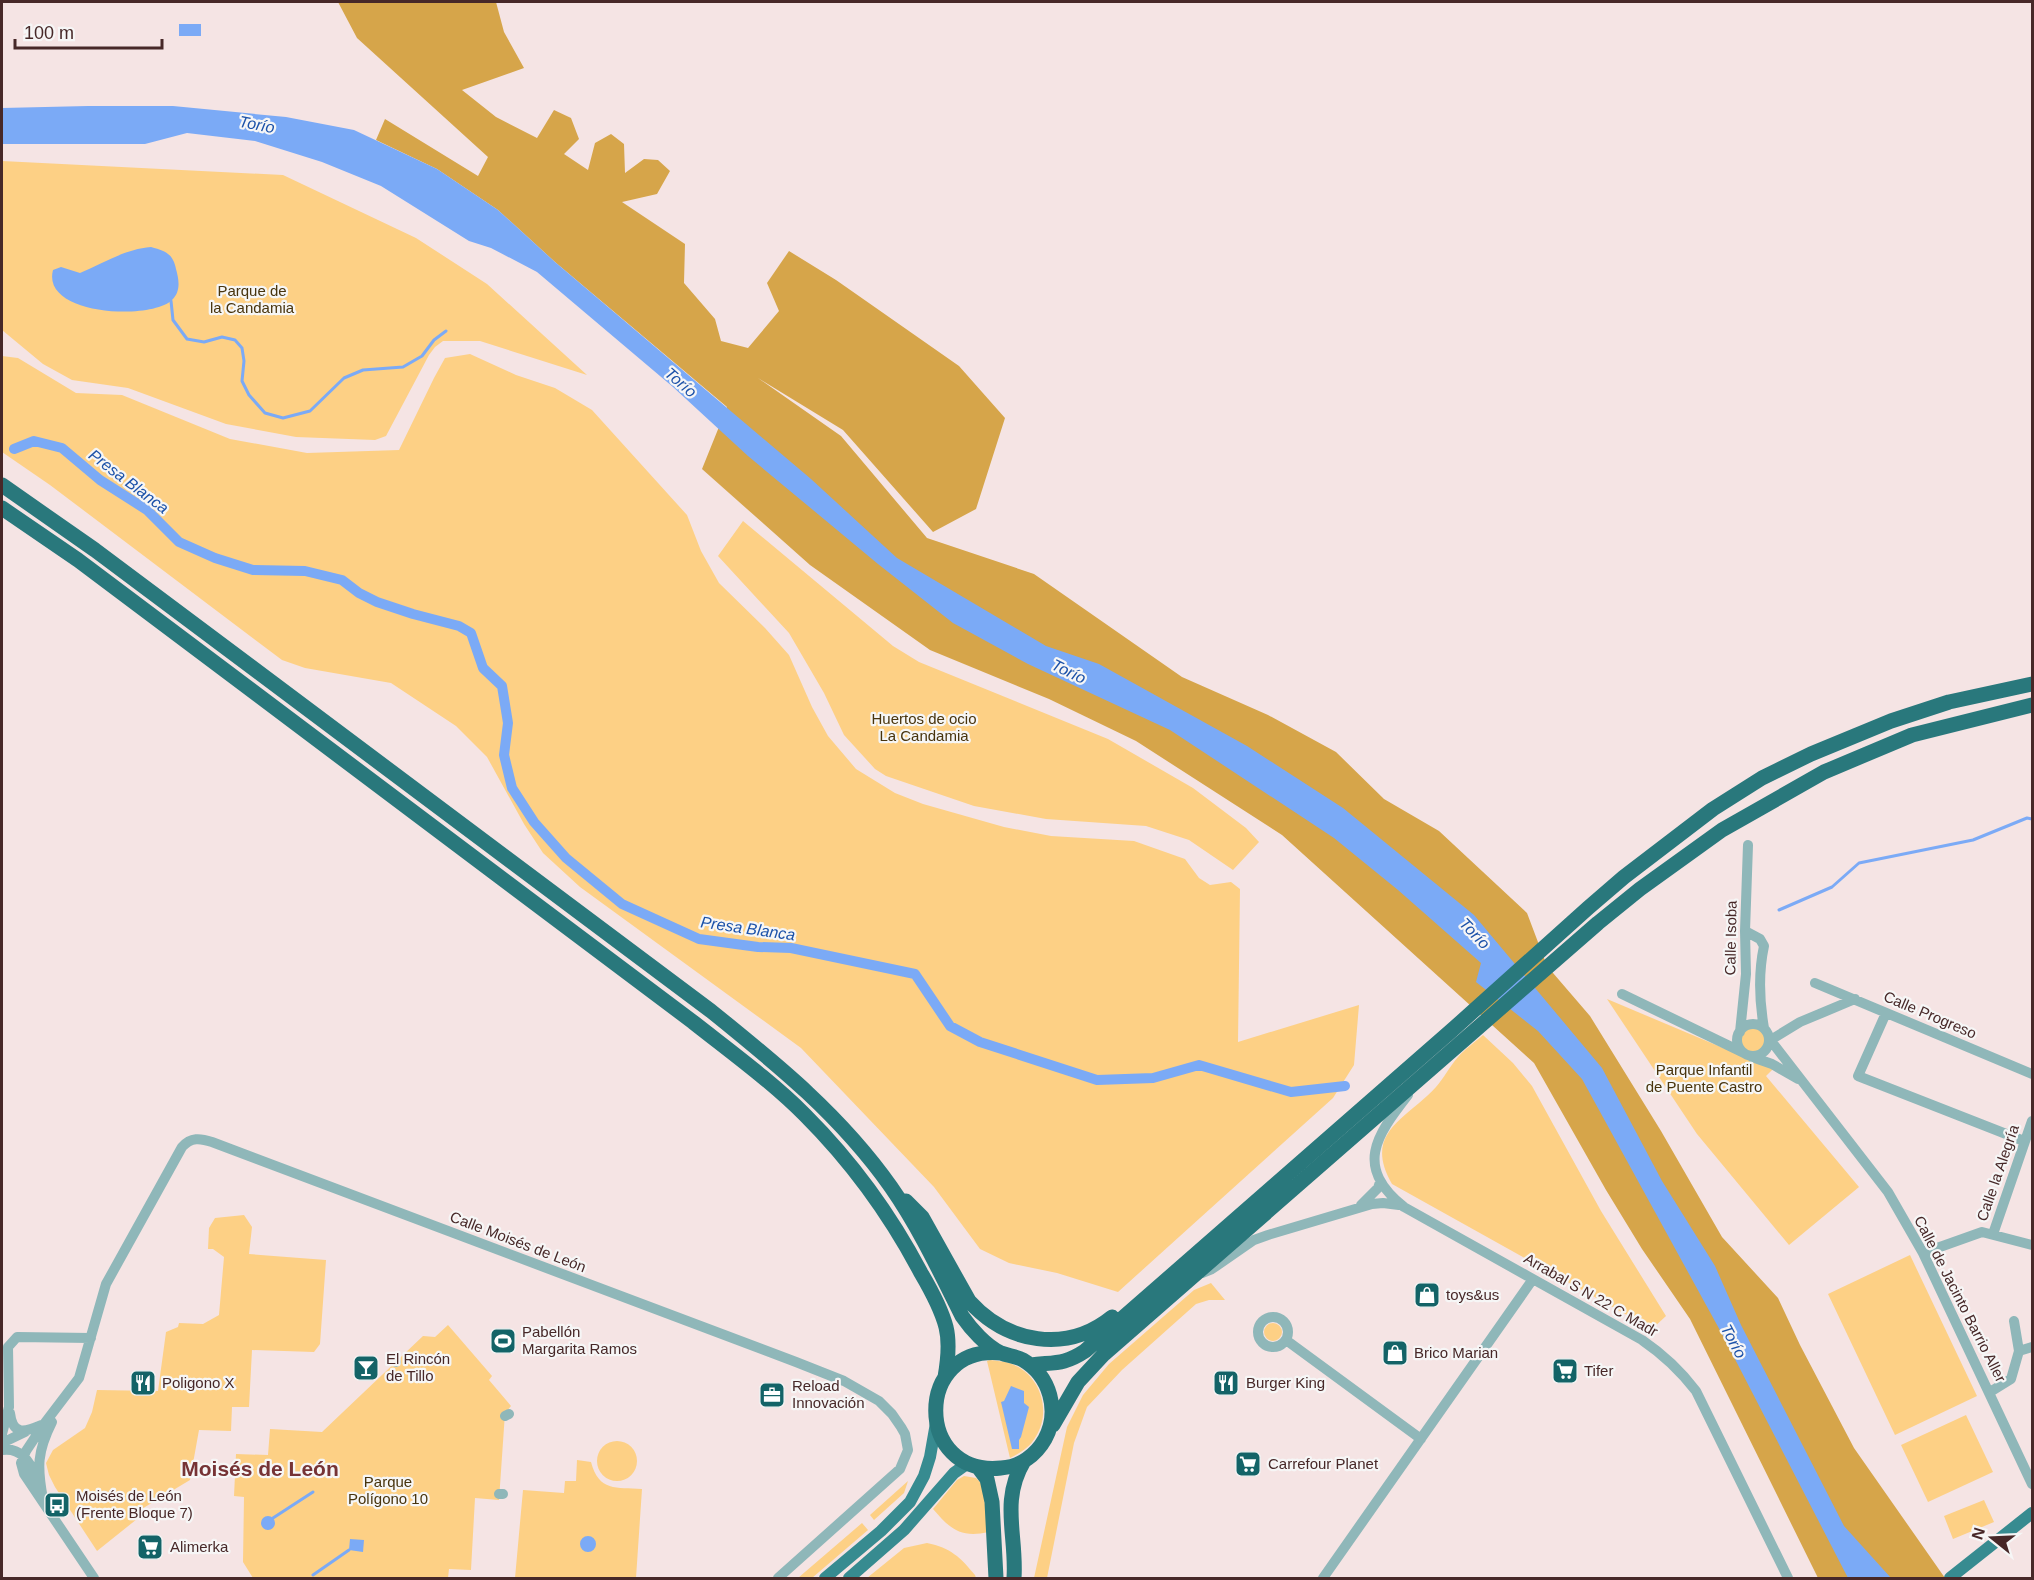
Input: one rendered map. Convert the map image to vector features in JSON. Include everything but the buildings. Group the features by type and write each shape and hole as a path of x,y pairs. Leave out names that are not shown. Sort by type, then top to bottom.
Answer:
{"highway":[{"path":"2,485 95,550 701,1004 771,1059 822,1105 892,1188 922,1217 969,1301 1003,1329 1040,1339 1070,1337 1094,1328 1123,1308 1146,1298"},
{"path":"2,508 78,560 693,1022 779,1090 806,1116 840,1154 893,1224 931,1291 946,1329 948,1356 945,1377 936,1398 936,1423 943,1441 952,1452 973,1465 987,1479 990,1487 996,1544 996,1578"},
{"path":"973,1465 994,1469 1007,1468 1024,1461 1039,1448 1049,1429 1058,1419 1067,1398 1088,1370 1424,1077 1456,1037 1588,908 1624,877 1713,809 1762,778 1811,754 1892,722 1949,702 2032,684"},
{"path":"1030,1365 1062,1363 1085,1351 1456,1037 1640,889 1722,830 1824,772 1912,735 2032,705"},
{"path":"892,1188 928,1250 962,1316 977,1335 1001,1353"},
{"path":"945,1377 966,1358 991,1352 1012,1355 1030,1365 1045,1382 1051,1398 1052,1413 1049,1429"},
{"path":"1014,1578 1011,1495 1016,1475 1024,1461"}],"main road":[{"path":"825,1578 881,1531 910,1502 924,1476 936,1423"},
{"path":"849,1578 904,1530 954,1473 973,1465"},
{"path":"1950,1578 2029,1515"}],"street":[{"name":"Calle Isoba","path":"1739,1035 1746,974 1748,844"},
{"path":"1745,932 1760,939 1764,946 1759,995 1764,1028 1769,1041"},
{"name":"Calle Progreso","path":"1815,983 2032,1074"},
{"name":"Calle de Jacinto Barrio Aller","path":"1622,994 1716,1041 1772,1064 1800,1080"},
{"path":"1739,1035 1739,1048 1747,1054 1760,1054 1769,1041 1800,1022 1855,999"},
{"path":"1886,1012 1858,1076 2026,1146"},
{"path":"1716,1041 1739,1035 1749,1025 1757,1024 1764,1028"},
{"name":"Calle de Jacinto Barrio Aller","path":"1769,1041 1888,1192 1923,1253 2032,1484"},
{"path":"1380,1182 1375,1163 1378,1136 1385,1124 1424,1077"},
{"name":"Calle la Alegría","path":"1993,1234 2026,1146 2032,1121"},
{"name":"Calle Moisés de León","path":"94,1578 21,1469 23,1456 79,1378 106,1284 182,1147 195,1138 212,1142 796,1362 852,1385 879,1401 892,1414 905,1434 908,1450 904,1463 886,1483 778,1578"},
{"name":"Arrabal S N 22 C Madr","path":"1380,1182 1389,1195 1404,1207 1642,1340 1666,1357 1683,1373 1706,1412 1788,1578"},
{"name":"Arrabal S N 22 C Madr","path":"1358,1208 1370,1198 1380,1182"},
{"name":"Arrabal S N 22 C Madr","path":"1194,1276 1212,1269 1254,1240 1358,1208 1383,1203 1404,1207"},
{"path":"1923,1253 1982,1232 2032,1245"},
{"path":"1323,1578 1533,1280"},
{"path":"1990,1392 2011,1379 2019,1351 2014,1322"},
{"path":"25,1432 14,1427 11,1422 5,1347 16,1337 91,1338"},
{"path":"1286,1340 1421,1439"},
{"path":"2019,1351 2032,1347"},
{"name":"Calle Moisés de León","path":"44,1502 37,1467 41,1446 62,1402"},
{"path":"2,1434 9,1407"},
{"name":"Calle Moisés de León","path":"2,1443 44,1424"},
{"path":"2,1449 14,1450 23,1456"},
{"name":"Calle Moisés de León","path":"23,1456 40,1484"}],"green space":[{"name":"Parque de la Candamia","path":"2,161 283,175 416,238 487,284 587,375 480,341 443,341 429,355 386,436 375,440 296,437 226,424 128,388 72,380 43,364 2,330"},
{"path":"470,354 516,375 555,388 592,410 687,515 701,551 719,583 789,655 812,707 828,736 856,769 895,793 923,804 1004,827 1051,836 1134,841 1185,859 1199,878 1210,885 1231,882 1240,889 1238,1042 1359,1005 1354,1065 1333,1098 1118,1292 1057,1273 1009,1263 980,1249 934,1187 801,1048 580,887 543,853 487,757 456,726 391,683 305,668 282,660 50,485 2,452 2,356 18,358 76,393 122,395 230,439 307,453 399,450 445,358"},
{"name":"Huertos de ocio La Candamia","path":"743,521 893,646 919,662 1108,739 1193,788 1246,828 1259,842 1233,870 1189,840 1146,826 1046,819 974,806 886,776 875,769 844,735 824,693 789,633 718,556"},
{"name":"Parque Infantil de Puente Castro","path":"1607,999 1773,1069 1766,1076 1859,1187 1789,1245 1697,1134"},
{"path":"1753,1028 1761,1032 1765,1040 1761,1048 1753,1052 1745,1048 1741,1040 1745,1032"},
{"path":"1483,1035 1513,1063 1532,1086 1601,1211 1666,1316 1652,1329 1392,1184 1384,1166 1382,1151 1385,1139 1401,1118 1436,1087 1461,1054"},
{"path":"244,1215 252,1227 249,1254 326,1260 320,1344 314,1352 252,1350 249,1407 232,1407 231,1431 199,1430 190,1480 140,1510 137,1519 97,1551 55,1487 46,1463 53,1450 85,1428 92,1412 97,1390 158,1391 166,1332 178,1327 179,1323 203,1324 219,1315 224,1257 213,1249 208,1249 209,1228 215,1218"},
{"path":"1910,1255 1977,1396 1895,1435 1828,1294"},
{"path":"1211,1283 1225,1300 1209,1300 1196,1304 1122,1370 1087,1407 1074,1443 1047,1578 1034,1578 1067,1427 1083,1395 1109,1364 1194,1290"},
{"path":"1269,1323 1277,1323 1282,1328 1280,1339 1269,1341 1264,1336 1264,1328"},
{"name":"Parque Polígono 10","path":"448,1325 492,1376 489,1380 511,1406 505,1413 499,1500 475,1498 471,1570 449,1569 448,1578 253,1578 243,1562 244,1497 234,1496 236,1454 268,1455 270,1429 322,1432 423,1336 435,1337"},
{"path":"987,1361 1009,1363 1029,1375 1036,1384 1043,1405 1043,1416 1035,1438 1021,1452 1010,1458"},
{"path":"1966,1415 1993,1472 1928,1502 1901,1445"},
{"path":"617,1441 631,1447 637,1461 631,1475 617,1481 603,1475 597,1461 603,1447"},
{"path":"577,1460 591,1462 599,1479 610,1486 642,1489 636,1578 515,1578 523,1490 564,1493 565,1481 576,1481"},
{"path":"964,1476 976,1478 982,1484 989,1532 971,1534 957,1531 933,1509 957,1480"},
{"path":"908,1481 904,1493 874,1520 870,1515"},
{"path":"1984,1500 1994,1522 1953,1539 1944,1516"},
{"path":"862,1523 868,1530 812,1578 798,1578"},
{"path":"927,1543 943,1548 960,1558 976,1578 867,1578 904,1548"}],"shaded area":[{"path":"338,2 496,2 504,32 524,68 462,90 496,117 537,138 554,110 571,118 579,139 564,154 588,170 595,143 611,134 624,144 625,173 644,159 658,160 670,171 657,194 622,202 685,244 684,283 715,319 721,341 748,348 779,311 767,283 789,251 836,280 959,366 1005,418 976,509 933,532 843,430 758,378 841,436 927,538 1034,574 1182,677 1268,715 1336,752 1384,799 1439,831 1527,913 1547,966 1590,1016 1661,1131 1722,1237 1778,1298 1854,1448 1945,1578 1818,1578 1690,1319 1642,1249 1606,1190 1534,1063 1282,835 1136,741 1049,699 930,650 810,565 702,469 727,407 555,262 498,210 437,169 376,140 385,119 478,176 488,157 357,38"}],"water":[{"path":"179,24 201,24 201,36 179,36"},
{"name":"Torío","path":"173,106 286,117 354,130 437,169 498,210 555,262 811,479 897,558 1046,646 1099,664 1247,746 1343,808 1474,915 1602,1068 1662,1181 1715,1266 1741,1325 1844,1526 1891,1578 1848,1578 1722,1334 1582,1079 1538,1031 1476,982 1481,963 1398,890 1334,838 1170,730 1028,664 953,623 748,456 673,387 537,272 491,248 469,241 381,186 322,162 255,141 187,133 145,144 2,144 2,108"},
{"path":"151,247 171,257 178,277 175,297 160,307 122,312 100,310 80,305 63,297 54,285 53,270 61,267 80,273 123,253"},
{"path":"1011,1386 1024,1391 1024,1403 1029,1407 1019,1440 1019,1449 1012,1449 1001,1402 1004,1401"},
{"path":"268,1516 273,1518 275,1523 273,1528 268,1530 263,1528 261,1523 263,1518"},
{"path":"585,1536 591,1536 596,1544 594,1550 585,1552 580,1547 580,1541"},
{"path":"350,1539 364,1540 363,1552 349,1550"}],"waterway":[{"path":"171,301 173,320 187,339 204,342 222,337 235,340 242,348 244,361 242,381 249,395 265,413 283,418 310,411 344,378 363,370 403,367 422,356 434,340 446,331"},
{"name":"Presa Blanca","path":"14,449 34,441 62,448 100,480 147,510 179,542 215,558 253,570 305,571 342,580 359,593 377,602 459,626 471,633 483,668 502,686 508,723 504,755 512,788 534,822 566,858 622,904 699,939 758,947 791,948 915,974 950,1026 980,1042 1097,1080 1153,1078 1199,1065 1291,1092 1345,1086"},
{"path":"1779,910 1832,887 1859,863 1973,840 2027,818 2032,819"},
{"path":"273,1518 313,1492"},
{"path":"313,1575 349,1550"}],"place":[{"name":"toys&us","path":"1427,1295"},
{"name":"Pabellón Margarita Ramos","path":"503,1341"},
{"name":"Brico Marian","path":"1395,1353"},
{"name":"El Rincón de Tillo","path":"366,1368"},
{"name":"Tifer","path":"1565,1371"},
{"name":"Poligono X","path":"143,1383"},
{"name":"Burger King","path":"1226,1383"},
{"name":"Reload Innovación","path":"772,1395"},
{"name":"Carrefour Planet","path":"1248,1464"},
{"name":"Moisés de León (Frente Bloque 7)","path":"57,1505"},
{"name":"Alimerka","path":"150,1547"}],"district":[{"name":"Moisés de León","path":"260,1469"}]}
